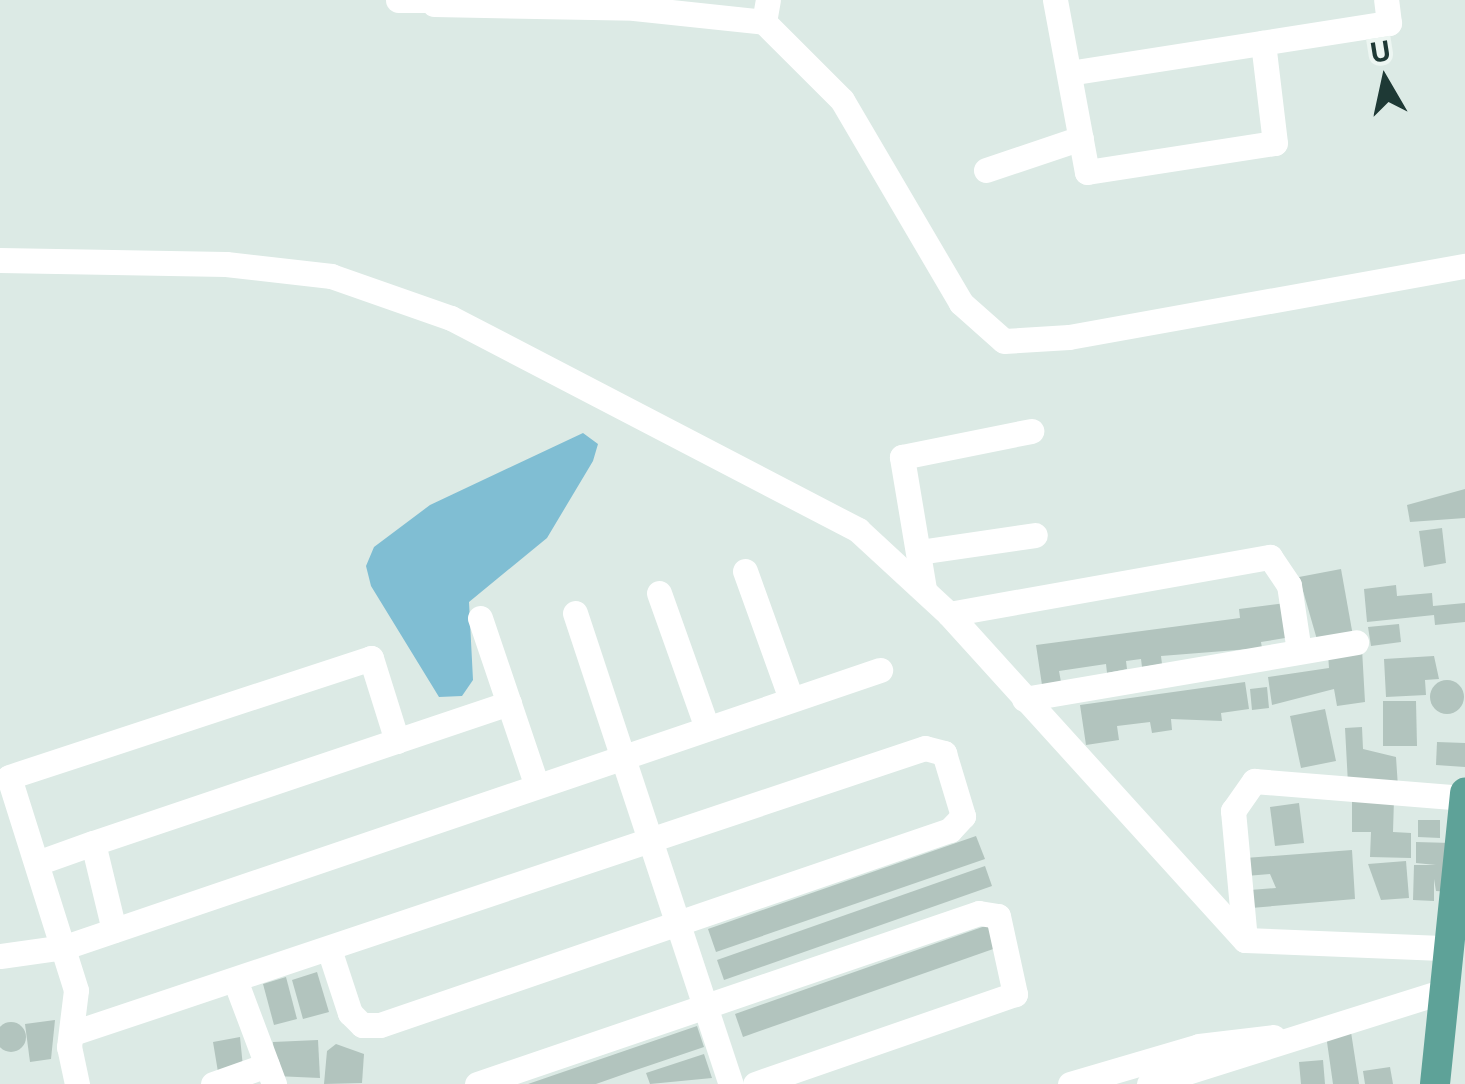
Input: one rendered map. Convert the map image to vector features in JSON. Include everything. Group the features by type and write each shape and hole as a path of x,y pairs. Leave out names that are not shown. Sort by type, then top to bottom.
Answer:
{"main road":[{"path":"1435,1084 1444,990 1457,932 1465,796"}],"street":[{"path":"398,0 634,4 766,11 842,100 960,303 1004,342 1068,337 1465,266"},
{"path":"1055,0 1087,172 1276,143 1262,43"},
{"path":"1069,73 1389,23 1386,0"},
{"path":"986,170 1081,138"},
{"path":"0,260 226,264 331,276 402,298 816,505 858,530 949,614 1246,940 1457,932"},
{"path":"924,588 900,464 905,452 1031,431"},
{"path":"919,552 1036,535"},
{"path":"949,614 1270,557 1289,585 1299,651"},
{"path":"745,571 790,699"},
{"path":"660,593 706,728"},
{"path":"575,612 731,1084"},
{"path":"480,618 537,786"},
{"path":"1024,699 1356,642"},
{"path":"77,1084 69,1056 76,990 8,778 371,658 398,741"},
{"path":"0,956 64,947 880,670"},
{"path":"37,862 509,704"},
{"path":"73,1032 925,748 940,749 947,763 960,826 370,1026 350,1013 329,949"},
{"path":"1246,940 1233,811 1254,780 1465,796"},
{"path":"93,843 114,930"},
{"path":"478,1084 979,913 998,916 1015,994 755,1084"},
{"path":"213,1084 270,1075 235,980"},
{"path":"1149,1084 1444,990"},
{"path":"1070,1084 1199,1046 1292,1040"}],"water":[{"path":"583,433 598,444 593,461 547,538 469,602 473,680 462,696 439,697 371,586 366,566 374,547 430,505"}],"building":[{"path":"1465,489 1465,518 1410,522 1407,505"},
{"path":"1442,528 1446,563 1424,567 1419,531"},
{"path":"1341,569 1353,636 1318,643 1299,577"},
{"path":"1396,585 1397,596 1432,593 1433,606 1465,603 1465,622 1435,625 1434,615 1367,622 1364,589"},
{"path":"1286,603 1291,637 1261,642 1262,648 1161,656 1162,664 1142,667 1141,659 1126,661 1127,669 1107,673 1106,664 1059,671 1061,682 1042,685 1036,645 1240,618 1239,609"},
{"path":"1399,624 1401,642 1371,646 1368,627"},
{"path":"1362,649 1365,702 1337,706 1334,689 1272,705 1268,677 1329,668 1328,654"},
{"path":"1434,656 1439,679 1425,680 1426,695 1386,697 1384,659"},
{"path":"1447,680 1459,685 1464,697 1459,709 1447,714 1435,709 1430,697 1435,685"},
{"path":"1245,682 1249,709 1221,713 1222,721 1171,719 1172,730 1152,733 1150,722 1117,726 1119,740 1086,745 1080,705"},
{"path":"1267,687 1269,708 1252,710 1250,689"},
{"path":"1383,701 1416,701 1417,746 1383,746"},
{"path":"1325,709 1336,761 1301,768 1290,716"},
{"path":"1362,727 1363,749 1396,757 1398,787 1348,784 1345,728"},
{"path":"1437,742 1465,743 1465,767 1436,765"},
{"path":"1352,798 1394,799 1393,832 1411,833 1411,858 1370,857 1371,832 1352,832"},
{"path":"1299,803 1304,843 1275,846 1270,807"},
{"path":"1418,820 1440,820 1440,838 1418,837"},
{"path":"976,836 985,859 716,952 708,929"},
{"path":"1416,842 1451,843 1450,892 1436,891 1434,879 1434,901 1413,900 1414,865 1436,865 1416,863"},
{"path":"1352,850 1355,899 1251,908 1250,890 1276,888 1270,874 1246,876 1245,858"},
{"path":"1406,861 1409,898 1381,900 1368,864"},
{"path":"985,866 992,886 724,980 717,960"},
{"path":"988,925 996,948 743,1037 735,1014"},
{"path":"317,972 329,1012 303,1019 292,980"},
{"path":"286,977 297,1019 274,1025 263,984"},
{"path":"55,1020 51,1059 30,1062 25,1024"},
{"path":"11,1022 25,1031 26,1037 17,1051 11,1052 -3,1043 -4,1037 5,1023"},
{"path":"697,1026 704,1047 596,1084 528,1084"},
{"path":"1351,1032 1359,1084 1333,1084 1326,1035"},
{"path":"240,1037 243,1067 218,1072 213,1042"},
{"path":"318,1040 320,1078 275,1076 273,1042"},
{"path":"336,1044 364,1054 362,1083 324,1084 327,1051"},
{"path":"704,1054 712,1078 650,1084 646,1073"},
{"path":"1323,1060 1325,1084 1301,1084 1299,1062"},
{"path":"1390,1067 1393,1084 1365,1084 1363,1071"}]}
